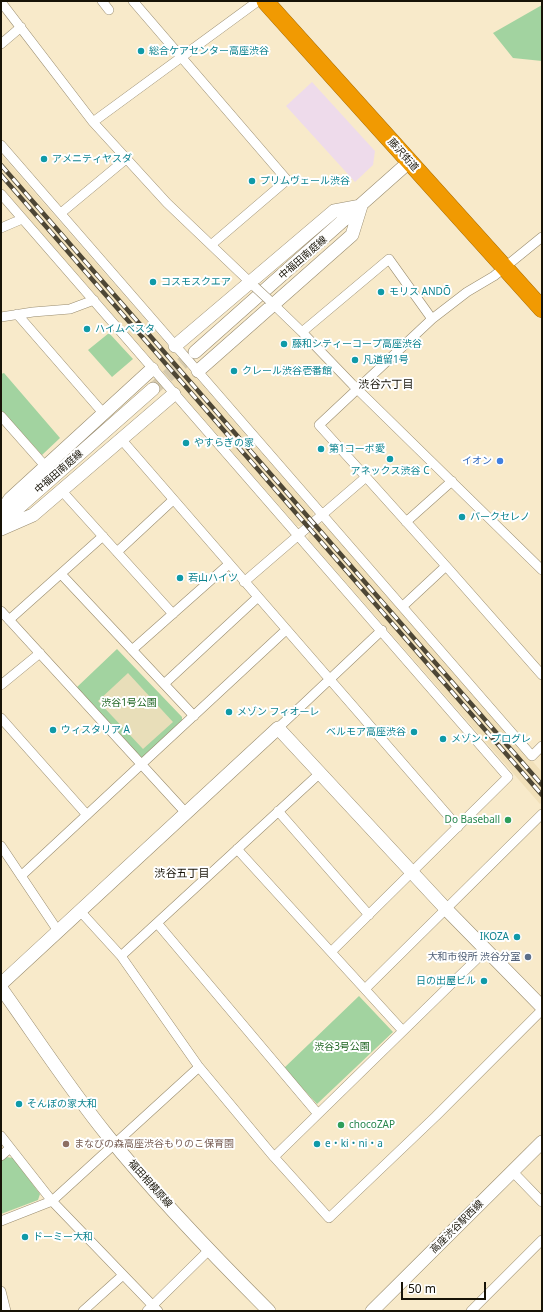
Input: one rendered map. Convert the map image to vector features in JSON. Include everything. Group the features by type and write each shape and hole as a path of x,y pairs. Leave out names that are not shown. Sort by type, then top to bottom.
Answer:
{"highway":[{"name":"藤沢街道","path":"265,1 542,309"}],"street":[{"path":"102,1 109,10"},
{"path":"133,1 287,180 211,245"},
{"path":"93,122 258,1"},
{"path":"1,2 93,122 167,203 302,332 357,389 542,570"},
{"path":"1,44 21,28"},
{"path":"1,145 532,756 542,746"},
{"path":"61,213 126,159"},
{"name":"中福田南庭線","path":"196,352 409,162"},
{"path":"1,194 152,369 382,630 508,777 331,952"},
{"path":"175,346 253,285 334,211 361,206 352,235 271,302 198,371"},
{"path":"1,228 22,219"},
{"path":"542,237 504,267 432,319 318,425 446,566 542,675"},
{"path":"302,332 389,259 432,319"},
{"path":"1,317 70,309 94,300"},
{"path":"17,314 104,414"},
{"path":"1,512 10,499 152,369"},
{"name":"中福田南庭線","path":"1,523 153,389"},
{"path":"1,529 33,515 174,394"},
{"path":"3,422 46,467"},
{"path":"121,439 458,827"},
{"path":"244,582 366,477"},
{"path":"406,522 452,481"},
{"path":"61,490 173,614"},
{"path":"117,552 173,500"},
{"path":"10,620 103,536"},
{"path":"132,650 229,564"},
{"path":"403,606 446,566"},
{"path":"61,574 194,716"},
{"path":"164,684 258,597"},
{"path":"1,611 186,813"},
{"path":"21,876 286,630"},
{"path":"1,984 382,630"},
{"path":"1,685 40,653"},
{"path":"1,718 87,814"},
{"path":"80,911 121,956 199,1067 274,1157 329,1218 436,1116 542,1009 412,873 278,728"},
{"path":"121,956 319,774"},
{"path":"278,812 369,915"},
{"path":"365,990 542,814"},
{"path":"1,846 58,931"},
{"path":"237,849 403,1031"},
{"path":"157,923 318,1114"},
{"path":"274,1157 486,950"},
{"name":"福田相模原線","path":"1,988 53,1064 130,1164 269,1311"},
{"path":"1,1221 52,1201 199,1067"},
{"path":"1,1136 52,1201 123,1275 153,1309 210,1249"},
{"name":"高座渋谷駅西線","path":"372,1311 542,1142"},
{"path":"1,1156 10,1148"},
{"path":"512,1171 542,1202"},
{"path":"471,1311 542,1240"},
{"path":"82,1311 123,1275"},
{"path":"1,1291 6,1311"}],"shaded area":[{"path":"312,82 375,151 373,165 355,182 286,106"},
{"path":"1,154 313,512 313,516 301,526 297,526 1,187"},
{"path":"320,523 324,524 542,772 542,802 540,804 308,539 309,533"}],"green space":[{"path":"542,5 542,61 513,58 493,33"},
{"path":"109,333 133,359 112,377 88,350"},
{"path":"4,373 60,438 42,455 1,410 1,374"},
{"name":"渋谷1号公園","path":"117,649 182,717 182,722 143,757 139,757 76,688"},
{"name":"渋谷3号公園","path":"359,996 393,1032 317,1104 284,1068"},
{"path":"6,1157 13,1158 40,1194 38,1200 1,1214 1,1161"}],"sand":[{"path":"128,673 173,722 143,749 98,701"}],"tunnel":[{"path":"153,389 195,352"}],"railway":[{"path":"1,165 542,785"},
{"path":"1,175 542,795"}],"place":[{"name":"総合ケアセンター高座渋谷","path":"141,51"},
{"name":"アメニティヤスダ","path":"44,159"},
{"name":"プリムヴェール渋谷","path":"252,181"},
{"name":"コスモスクエア","path":"153,282"},
{"name":"モリス ANDŌ","path":"381,292"},
{"name":"ハイムベスタ","path":"87,329"},
{"name":"藤和シティーコープ高座渋谷","path":"284,344"},
{"name":"凡道留1号","path":"355,360"},
{"name":"クレール渋谷壱番館","path":"234,371"},
{"name":"やすらぎの家","path":"186,443"},
{"name":"第1コーポ愛","path":"321,449"},
{"name":"アネックス渋谷 C","path":"390,459"},
{"name":"イオン","path":"500,461"},
{"name":"パークセレノ","path":"462,517"},
{"name":"若山ハイツ","path":"180,578"},
{"name":"メゾン フィオーレ","path":"229,712"},
{"name":"ウィスタリア A","path":"53,730"},
{"name":"ベルモア高座渋谷","path":"414,732"},
{"name":"メゾン・プログレ","path":"443,739"},
{"name":"Do Baseball","path":"508,820"},
{"name":"IKOZA","path":"517,937"},
{"name":"大和市役所 渋谷分室","path":"528,957"},
{"name":"日の出屋ビル","path":"484,981"},
{"name":"そんぽの家大和","path":"19,1104"},
{"name":"chocoZAP","path":"341,1125"},
{"name":"まなびの森高座渋谷もりのこ保育園","path":"66,1144"},
{"name":"e・ki・ni・a","path":"317,1144"},
{"name":"ドーミー大和","path":"25,1237"}],"district":[{"name":"渋谷六丁目","path":"386,385"},
{"name":"渋谷五丁目","path":"182,874"}]}
